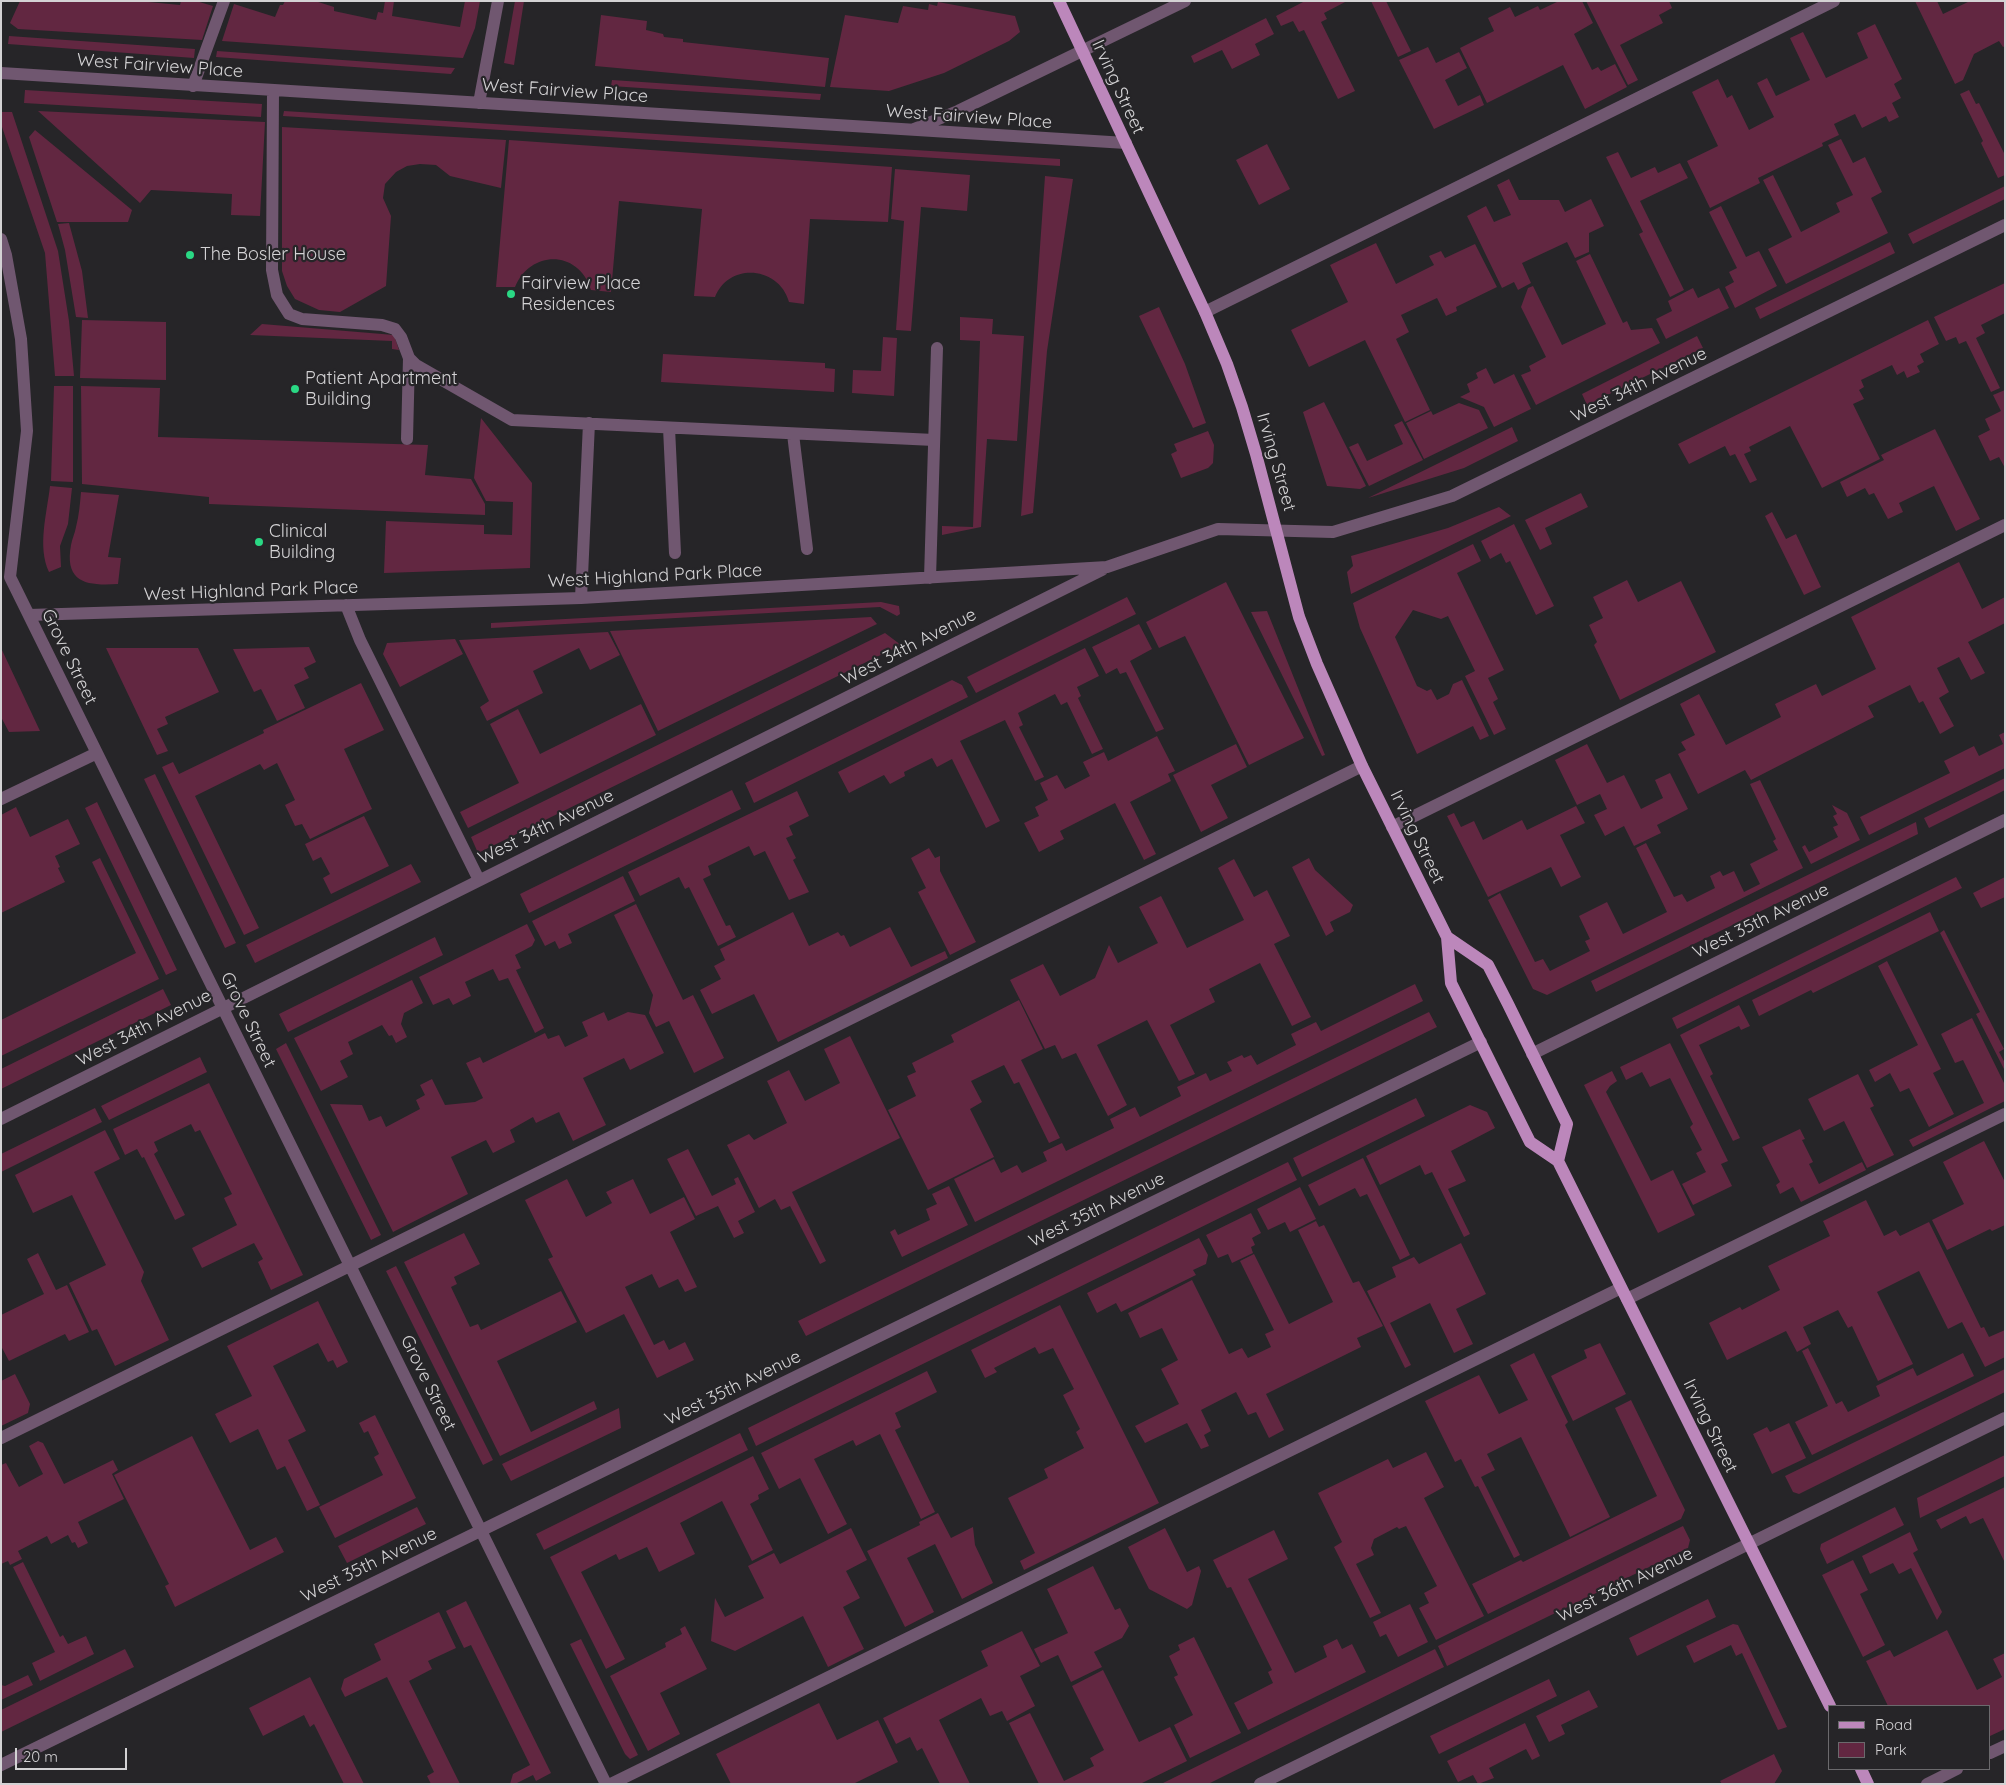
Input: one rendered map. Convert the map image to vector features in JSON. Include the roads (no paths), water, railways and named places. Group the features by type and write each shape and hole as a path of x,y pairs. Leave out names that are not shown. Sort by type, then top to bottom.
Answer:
{"main road":[{"name":"Irving Street","path":"1058,1 1205,312 1242,407 1277,530 1299,617 1317,664 1362,766 1447,937 1451,983 1530,1142 1558,1160 1830,1705"},
{"name":"Irving Street","path":"1447,937 1488,965 1567,1124 1558,1160"},
{"path":"1861,1770 1868,1784"}],"street":[{"path":"193,86 224,1"},
{"path":"479,104 498,1"},
{"path":"910,131 958,111 1185,1"},
{"path":"1205,312 1834,1"},
{"name":"West Fairview Place","path":"1,73 1126,143"},
{"path":"272,91 272,270 277,295 282,306 289,314 302,319 382,325 395,329 401,337 409,358 407,439"},
{"name":"West 34th Avenue","path":"1277,530 1333,532 1452,496 2005,225"},
{"name":"Grove Street","path":"1,239 6,255 21,339 27,431 6,578 28,615 97,753 606,1784"},
{"path":"930,578 938,348"},
{"path":"409,358 416,364 512,420 934,440"},
{"path":"581,598 589,423"},
{"path":"668,428 676,554"},
{"path":"793,434 807,549"},
{"path":"1392,827 2005,525"},
{"name":"West Highland Park Place","path":"28,615 581,598 1107,567 1218,529 1277,530"},
{"name":"West 34th Avenue","path":"1,1119 1107,567"},
{"path":"346,605 360,640 479,880"},
{"path":"1,799 97,753"},
{"path":"1,1438 1362,766"},
{"name":"West 35th Avenue","path":"1532,1054 2005,820"},
{"name":"West 35th Avenue","path":"1,1765 1481,1042"},
{"path":"611,1784 1624,1293 2005,1114"},
{"name":"West 36th Avenue","path":"1260,1784 2005,1418"},
{"path":"1991,1753 2005,1746"},
{"path":"1927,1784 1956,1770"}],"place":[{"name":"The Bosler House","path":"190,255"},
{"name":"Fairview Place Residences","path":"511,294"},
{"name":"Patient Apartment Building","path":"295,389"},
{"name":"Clinical Building","path":"259,542"}]}
